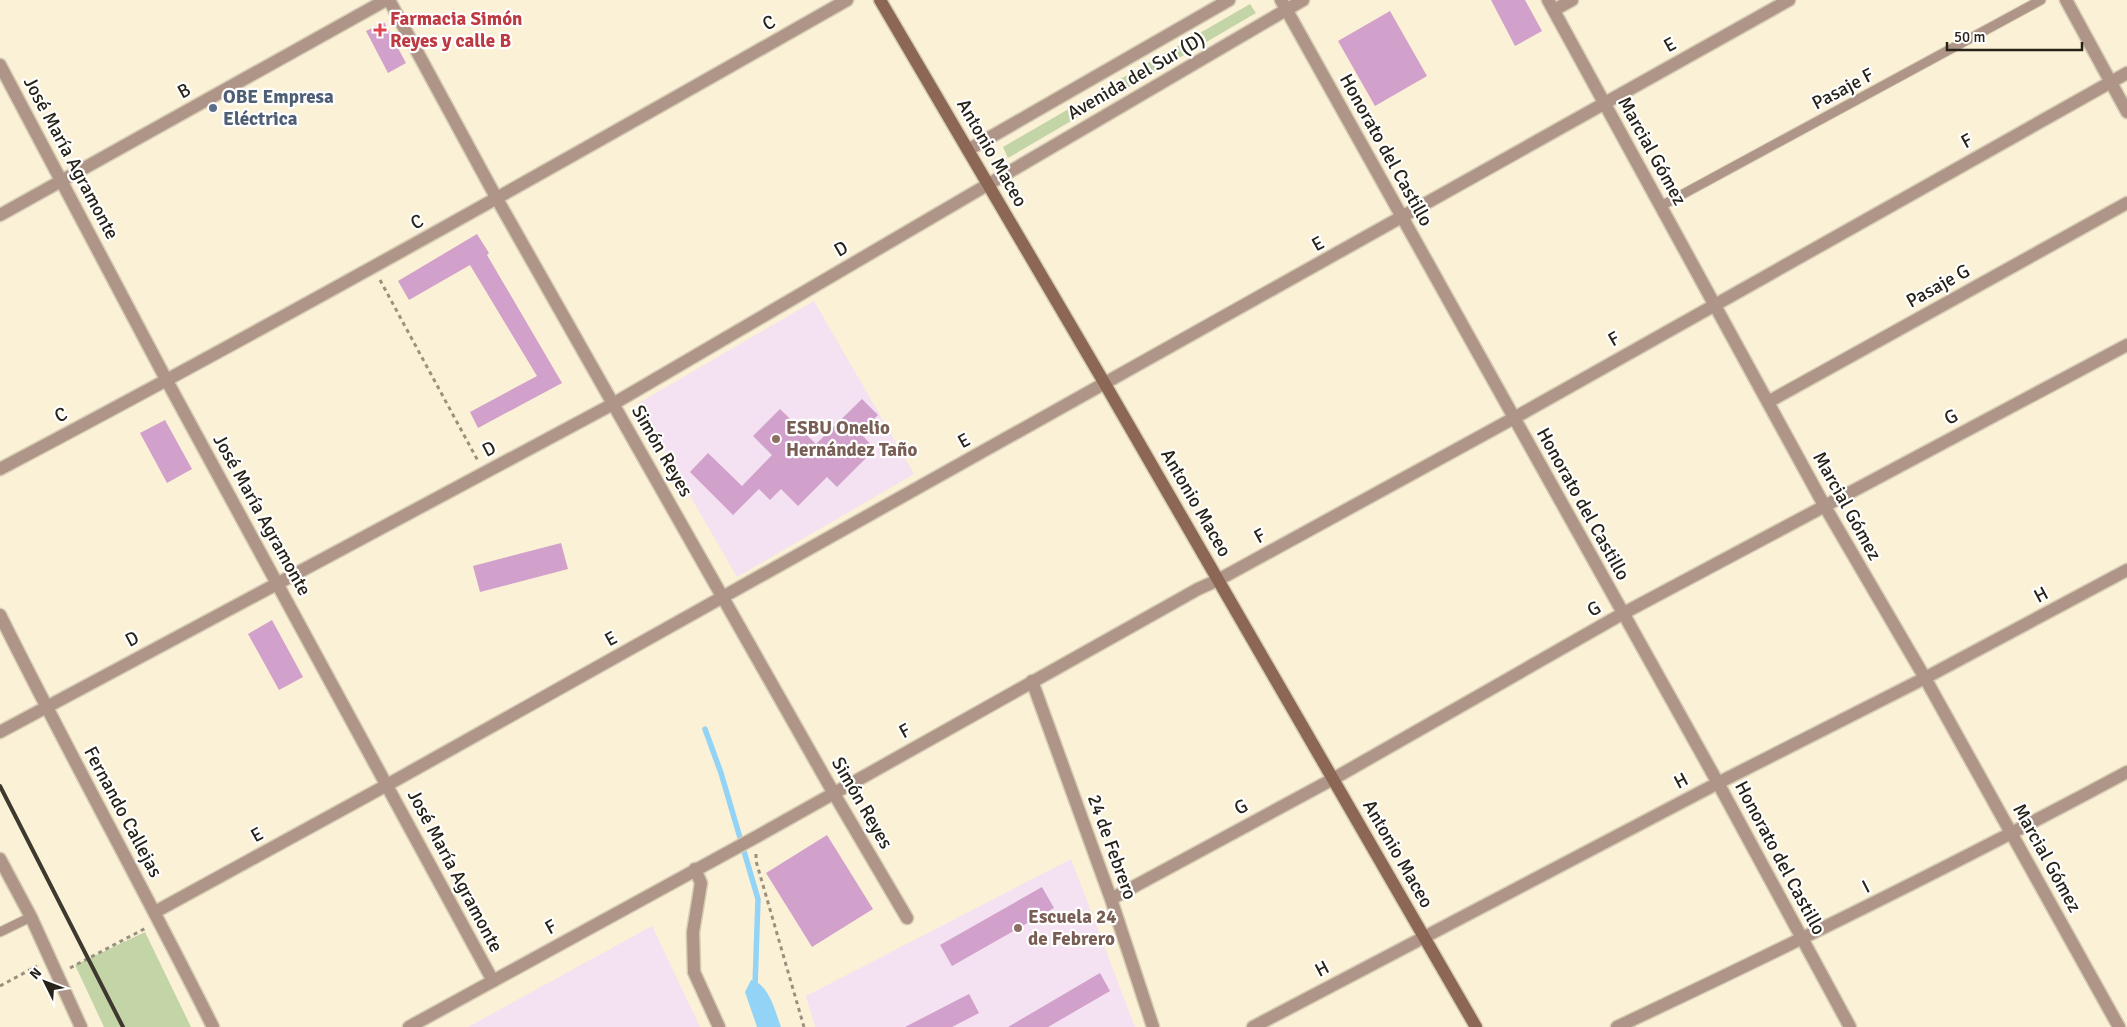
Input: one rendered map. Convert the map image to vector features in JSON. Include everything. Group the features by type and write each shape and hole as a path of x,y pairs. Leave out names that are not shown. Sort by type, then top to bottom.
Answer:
{"main road":[{"name":"Antonio Maceo","path":"880,0 1105,384 1476,1027"}],"street":[{"name":"B","path":"0,215 388,0"},
{"name":"Simón Reyes","path":"388,0 497,199 907,918"},
{"name":"C","path":"0,468 168,381 373,268 847,0"},
{"name":"Avenida del Sur (D)","path":"968,150 1230,0"},
{"name":"Avenida del Sur (D)","path":"988,184 1283,5 1303,0"},
{"path":"1551,5 1572,0"},
{"name":"E","path":"158,917 387,786 1789,0"},
{"path":"2066,0 2127,112"},
{"name":"Honorato del Castillo","path":"1283,5 1718,783 1850,1027"},
{"name":"Marcial Gómez","path":"1551,5 1824,505 2012,834 2118,1027"},
{"name":"José María Agramonte","path":"0,65 168,381 492,981"},
{"name":"F","path":"409,1027 694,869 756,837 1198,589 1218,580 1514,418 1713,304 2127,73"},
{"name":"D","path":"0,732 613,404 988,184"},
{"name":"Pasaje G","path":"1768,402 2127,203"},
{"name":"G","path":"1111,899 1333,779 1622,614 1824,505 2127,346"},
{"name":"H","path":"1253,1027 1718,783 1924,678 2127,570"},
{"name":"Fernando Callejas","path":"0,616 46,707 158,917 213,1027"},
{"name":"24 de Febrero","path":"1032,681 1111,899 1153,1027"},
{"name":"I","path":"1617,1027 1803,940 2012,834 2127,772"},
{"path":"0,859 31,917 81,1027"},
{"path":"694,869 701,883 693,932 694,972 719,1027"}],"lane":[{"name":"Pasaje F","path":"1661,206 2041,0"},
{"path":"0,932 31,917"}],"path":[{"path":"373,268 485,472"},
{"path":"756,837 756,861 804,1027"},
{"path":"57,975 158,917"},
{"path":"0,986 50,960"}],"shaded area":[{"name":"ESBU Onelio Hernández Taño","path":"814,301 914,474 737,577 637,404"},
{"name":"Escuela 24 de Febrero","path":"1071,859 1135,1027 815,1027 806,996"},
{"path":"652,926 700,1027 468,1027"}],"green space":[{"path":"1250,4 1256,13 1008,158 1003,147"},
{"path":"145,932 191,1027 104,1027 75,965"}],"water":[{"path":"751,980 767,992 781,1027 757,1027 745,992"}],"building":[{"path":"1491,0 1525,0 1542,31 1515,46"},
{"path":"1390,11 1427,76 1375,106 1338,41"},
{"path":"384,22 406,63 388,73 366,31"},
{"path":"477,234 489,253 487,255 562,383 478,428 470,412 537,376 470,265 409,300 398,281"},
{"path":"862,399 878,415 860,433 875,449 837,487 827,477 798,506 781,489 770,500 759,489 733,515 690,472 708,453 742,486 772,455 753,436 780,409 816,444"},
{"path":"165,420 192,469 167,483 140,433"},
{"path":"561,543 568,569 480,592 473,566"},
{"path":"272,620 303,677 279,690 248,634"},
{"path":"827,835 873,909 812,947 766,873"},
{"path":"1042,887 1054,908 952,966 940,945"},
{"path":"1100,973 1110,991 1048,1027 1008,1027"},
{"path":"969,994 979,1013 952,1027 905,1027"}],"waterway":[{"path":"705,729 721,773 758,899 755,986"}],"railway":[{"path":"0,786 123,1027"}],"place":[{"name":"Farmacia Simón Reyes y calle B","path":"380,30"},
{"name":"OBE Empresa Eléctrica","path":"213,108"},
{"name":"ESBU Onelio Hernández Taño","path":"776,439"},
{"name":"Escuela 24 de Febrero","path":"1018,928"}]}
